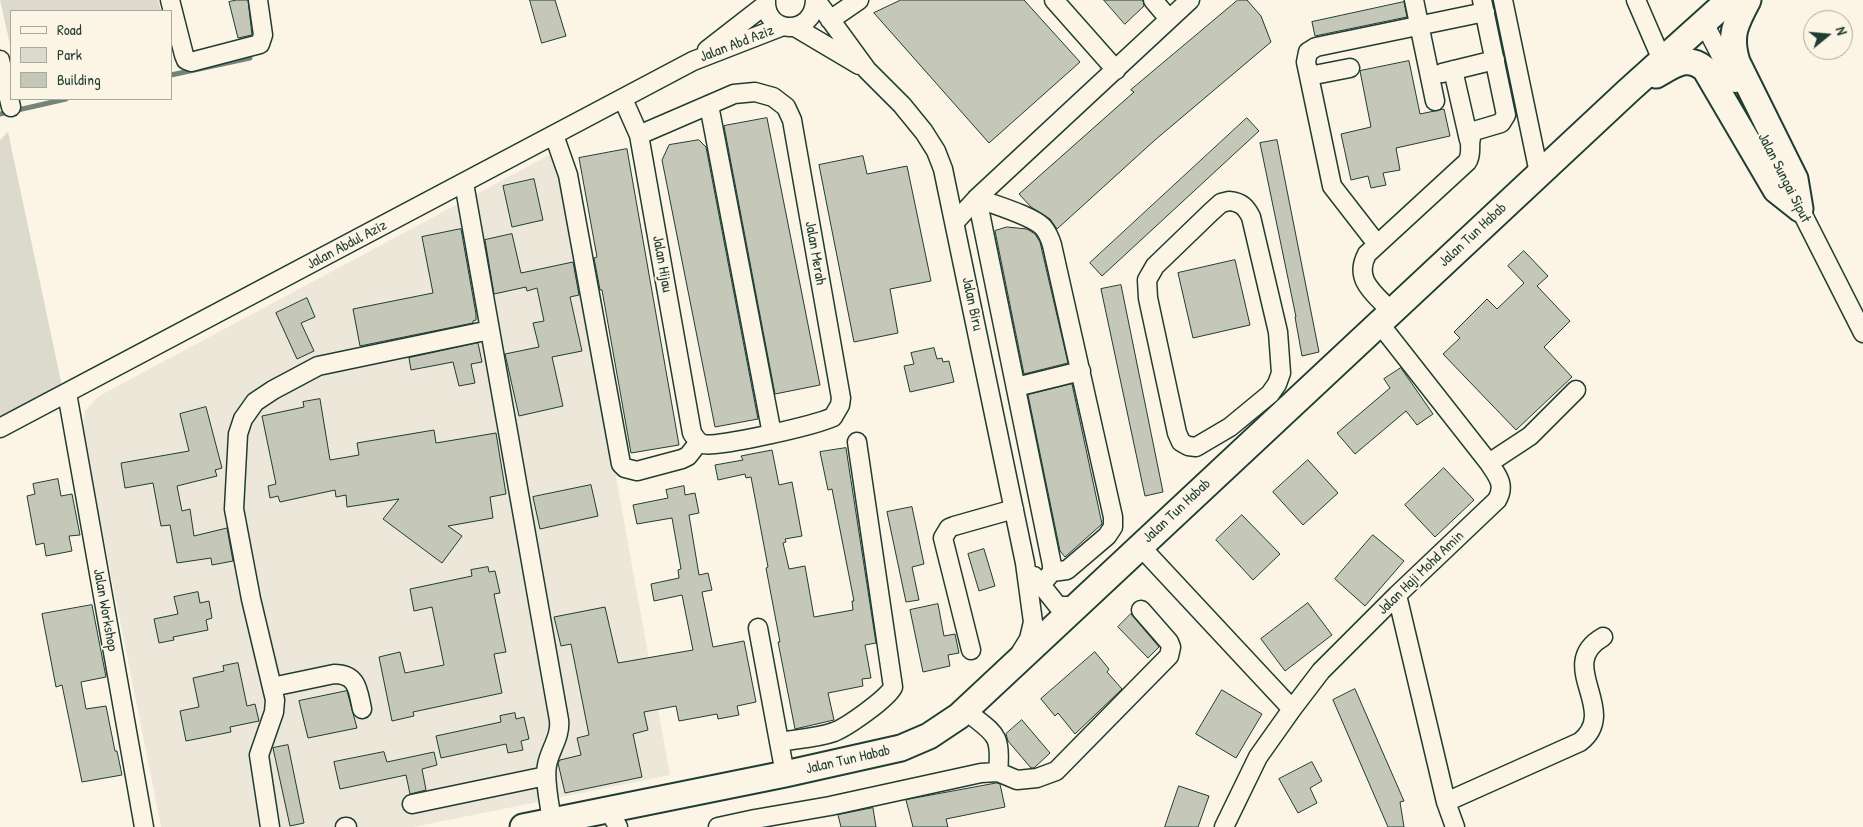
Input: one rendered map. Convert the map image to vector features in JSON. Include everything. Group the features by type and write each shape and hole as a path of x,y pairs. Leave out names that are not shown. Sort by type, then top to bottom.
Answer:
{"highway":[{"name":"Jalan Tun Habab","path":"523,827 552,821 614,818 785,774 901,748 930,736 965,710 1539,173 1729,0"},
{"path":"1748,0 1732,38 1733,50 1737,62 1795,179 1800,209"},
{"path":"1628,91 1679,63 1689,61 1698,64 1711,78 1776,190 1800,209"}],"street":[{"path":"170,0 184,55 186,60 191,62 260,44 263,35 258,0"},
{"name":"Jalan Biru","path":"816,0 867,70 902,105 924,132 936,151 943,169 1025,563 1033,622 1030,639 1011,666"},
{"name":"Jalan Abd Aziz","path":"693,61 802,24 813,14 816,0"},
{"path":"830,20 860,0"},
{"path":"1054,0 1116,70"},
{"path":"1152,0 1170,19"},
{"path":"955,222 977,198 1190,0"},
{"path":"1414,0 1435,101"},
{"path":"1503,0 1539,173"},
{"path":"1636,0 1662,60"},
{"name":"Jalan Biru","path":"765,2 771,18 867,70"},
{"name":"Jalan Abd Aziz","path":"693,61 765,2"},
{"path":"1377,244 1332,186 1306,57 1311,49 1419,26 1483,6 1506,115 1501,122 1474,132 1469,140"},
{"name":"Jalan Sungai Siput","path":"1704,24 1863,333"},
{"path":"0,60 10,107"},
{"path":"1429,76 1495,60"},
{"name":"Jalan Abdul Aziz","path":"0,428 693,61"},
{"path":"1309,76 1350,68"},
{"path":"1453,70 1469,140"},
{"name":"Jalan Merah","path":"709,105 734,94 755,92 773,97 786,107 792,120 840,390 840,405 838,412 826,420 772,434"},
{"name":"Jalan Hijau","path":"623,99 639,135 696,437"},
{"path":"554,135 568,174 621,464 625,468 637,470 688,456 696,437 710,444 772,434 709,105 639,135"},
{"name":"Jalan Haji Mohd Amin","path":"1224,827 1258,757 1321,671 1501,494 1501,484 1488,463 1385,317 1362,273 1363,260 1367,254 1467,162 1471,155 1469,140"},
{"path":"464,183 559,720 560,728 550,752 546,776 552,821"},
{"path":"977,198 1030,219 1042,226 1048,235 1052,245 1114,516 1113,527 1107,536 1070,569 1046,579"},
{"path":"977,198 1052,565 1046,579"},
{"path":"1229,201 1237,202 1246,207 1251,217 1278,332 1281,373 1278,384 1270,394 1230,427 1196,447 1188,446 1181,442 1177,433 1146,288 1147,280 1155,266 1221,203 1229,201"},
{"path":"270,827 259,755 275,708 272,687 251,599 234,509 238,434 243,419 255,402 318,366 490,330"},
{"path":"1016,387 1080,371"},
{"path":"1488,463 1530,436 1576,390"},
{"name":"Jalan Workshop","path":"67,393 144,827"},
{"path":"1230,427 1242,451"},
{"path":"779,742 836,731 880,701 890,692 892,687 857,442"},
{"path":"971,650 943,538 945,532 954,526 1014,509"},
{"path":"1140,546 1292,709"},
{"name":"Jalan Biru","path":"1025,563 1046,579 1058,606 1076,606"},
{"path":"1397,595 1446,802 1455,827"},
{"path":"718,827 755,818 830,806 981,773 998,772 1018,780 1036,778 1056,771 1169,656 1171,647 1169,642 1141,610"},
{"path":"758,628 785,774"},
{"path":"1446,802 1580,742 1588,735 1595,720 1584,668 1584,658 1592,643 1603,637"},
{"path":"272,687 342,674 350,677 355,683 362,710"},
{"path":"965,710 995,734 1000,751 998,772"},
{"path":"412,804 546,776"}],"shaded area":[{"path":"555,152 560,168 670,775 414,827 161,827 83,434 85,411 99,396"}],"green space":[{"path":"0,0 158,0 161,10 10,10 10,45"},
{"path":"8,132 62,386 0,418 0,140"}],"building":[{"path":"248,0 252,35 238,38 229,2"},
{"path":"530,0 555,0 566,36 542,43"},
{"path":"901,0 1024,0 1080,62 989,143 874,13"},
{"path":"1104,0 1143,0 1144,6 1125,24"},
{"path":"1238,0 1247,0 1261,16 1271,42 1155,140 1057,229 1050,219 1031,207 1019,194 1134,92 1131,90"},
{"path":"1404,2 1407,17 1315,36 1312,22"},
{"path":"1409,61 1420,114 1444,109 1450,136 1396,148 1400,170 1383,173 1386,185 1371,188 1368,176 1351,180 1341,134 1371,127 1360,71"},
{"path":"767,118 820,385 775,394 724,126"},
{"path":"1247,118 1259,131 1102,276 1090,263"},
{"path":"699,140 706,147 758,419 715,427 662,160 669,145"},
{"path":"1277,140 1319,352 1302,356 1296,317 1260,143"},
{"path":"627,149 679,445 631,453 602,290 600,290 594,258 597,257 579,158"},
{"path":"863,156 867,174 907,166 931,281 890,289 898,333 854,342 819,165"},
{"path":"534,179 543,220 512,227 503,186"},
{"path":"1007,227 1027,229 1035,234 1040,242 1068,363 1024,374 995,231"},
{"path":"461,229 476,320 473,323 360,346 353,309 433,293 422,237"},
{"path":"512,234 521,273 573,262 579,295 570,297 582,351 552,357 563,406 519,416 505,354 539,347 533,323 544,321 537,288 527,291 526,287 494,294 485,240"},
{"path":"1524,251 1548,276 1537,286 1570,321 1544,347 1572,377 1516,430 1443,354 1460,338 1454,332 1487,299 1497,309 1524,283 1508,266"},
{"path":"1235,260 1250,325 1193,338 1178,273"},
{"path":"1121,285 1163,492 1145,496 1101,289"},
{"path":"307,298 315,317 301,323 314,351 297,359 276,313"},
{"path":"478,343 482,362 471,364 475,383 459,386 453,362 411,370 409,358"},
{"path":"934,348 937,359 942,358 943,362 949,361 954,382 910,392 904,366 914,364 911,353"},
{"path":"1401,368 1433,414 1417,425 1406,411 1355,454 1337,433 1390,388 1384,379"},
{"path":"1072,384 1102,524 1065,557 1060,551 1028,395"},
{"path":"320,399 330,460 359,455 357,443 434,430 436,443 496,433 506,494 490,497 493,518 448,526 462,536 442,563 383,519 399,499 347,507 346,495 336,497 335,490 280,502 278,496 270,498 268,486 276,484 262,416 304,407 303,402"},
{"path":"206,407 222,468 215,470 217,476 177,486 182,511 190,509 194,536 227,528 233,561 212,565 211,558 177,563 170,525 161,526 153,483 125,488 121,463 189,451 180,414"},
{"path":"846,448 876,643 865,645 871,678 862,679 863,686 828,693 834,720 795,729 778,642 780,642 766,568 768,567 751,477 746,478 745,474 718,480 715,465 743,460 741,456 772,450 779,485 792,482 802,536 785,539 786,542 783,543 789,569 805,566 814,617 853,610 852,601 854,601 832,489 828,490 820,452"},
{"path":"1308,460 1338,493 1303,525 1273,492"},
{"path":"1444,468 1474,500 1435,537 1405,505"},
{"path":"58,479 61,496 72,494 80,535 69,536 72,551 46,556 44,543 36,545 27,496 35,494 33,484"},
{"path":"591,485 598,516 540,529 533,497"},
{"path":"684,486 685,495 695,493 699,513 689,515 699,575 708,573 712,590 702,592 713,647 744,641 756,702 737,706 739,715 718,719 717,714 679,721 676,706 644,712 648,730 633,734 642,777 565,793 558,763 560,760 581,755 577,738 589,735 571,644 561,646 554,617 605,607 618,663 693,650 682,595 654,601 651,584 679,578 678,570 681,569 672,518 637,524 633,505 668,498 666,490"},
{"path":"912,507 924,564 912,567 919,600 906,602 887,512"},
{"path":"1242,515 1280,554 1253,580 1216,540"},
{"path":"1373,535 1404,561 1365,606 1335,579"},
{"path":"984,549 995,586 979,591 968,554"},
{"path":"488,567 489,572 495,571 500,593 494,594 506,652 494,654 502,693 413,712 414,716 392,721 379,657 400,652 405,673 444,665 432,607 414,611 410,589 472,576 471,570"},
{"path":"198,592 200,603 209,601 212,618 206,620 208,630 173,637 174,640 159,643 154,619 178,614 174,597"},
{"path":"1308,603 1332,635 1285,671 1261,639"},
{"path":"938,604 944,636 955,634 959,653 948,655 950,666 923,672 910,610"},
{"path":"92,605 106,677 81,682 86,709 106,706 122,775 82,782 62,685 56,687 42,614"},
{"path":"1131,614 1159,647 1148,658 1118,627"},
{"path":"1095,652 1109,669 1107,672 1122,689 1075,734 1058,713 1055,716 1041,699"},
{"path":"238,663 247,706 255,704 259,721 230,727 231,732 186,741 180,711 199,707 193,678 224,671 223,666"},
{"path":"1355,689 1404,801 1400,802 1404,827 1388,827 1333,700"},
{"path":"1222,690 1262,714 1236,758 1196,734"},
{"path":"347,691 357,728 308,738 299,701"},
{"path":"515,713 516,719 524,717 529,739 521,741 523,750 508,753 506,744 441,758 436,736 501,722 500,716"},
{"path":"1022,720 1050,753 1034,768 1031,768 1008,741 1006,734"},
{"path":"288,745 304,823 290,826 273,748"},
{"path":"384,752 387,762 434,752 437,765 422,769 426,790 410,794 406,775 340,789 334,762"},
{"path":"1312,762 1322,781 1310,788 1317,803 1298,813 1279,779"},
{"path":"1000,784 1005,807 946,819 948,827 913,827 906,800"},
{"path":"1179,786 1209,796 1198,827 1165,827"},
{"path":"873,808 876,827 841,827 838,815"}],"waterway":[{"path":"172,75 250,58"},
{"path":"0,114 62,100"}]}
